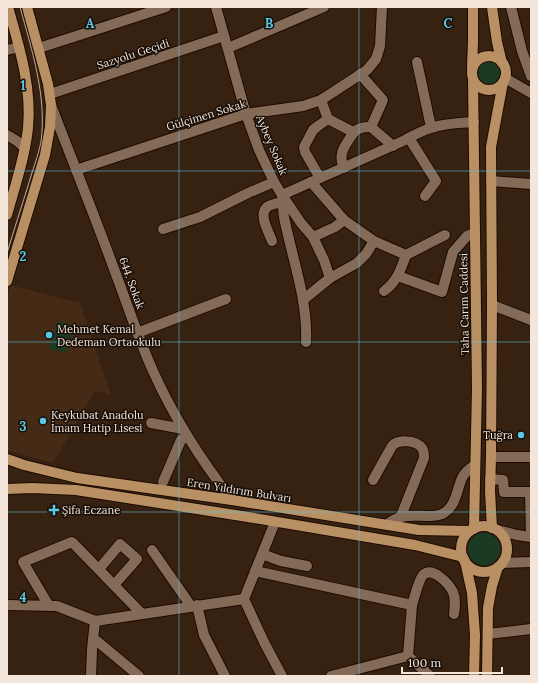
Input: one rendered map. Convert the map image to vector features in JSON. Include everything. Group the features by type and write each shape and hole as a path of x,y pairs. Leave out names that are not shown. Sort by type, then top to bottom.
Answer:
{"main road":[{"path":"7,215 25,148 29,106 27,84 19,46 8,7"},
{"path":"7,281 46,155 50,127 50,94 46,74 27,7"},
{"path":"473,7 473,80 478,87 485,90 494,90 504,80"},
{"path":"492,7 502,63 506,70 491,147 492,305 490,491 494,529"},
{"path":"472,68 477,61 488,56 496,58 502,63"},
{"name":"Taha Carım Caddesi","path":"472,530 476,388 473,80"},
{"name":"Eren Yıldırım Bulvarı","path":"7,459 77,478 232,500 419,530 472,530"},
{"path":"7,489 32,488 76,490 415,545 464,559 472,568 480,571 490,571 500,565"},
{"path":"474,676 475,635 472,593 462,552 462,543 464,538 472,530 483,526 494,529 503,537 506,546 506,555 500,565 490,595 488,608 488,676"}],"street":[{"path":"39,48 166,7"},
{"name":"Aybey Sokak","path":"216,7 246,114 259,150 282,199 313,237 324,260 330,278"},
{"path":"228,48 310,10 324,7"},
{"name":"Gülçimen Sokak","path":"76,170 246,114 303,106 321,100 366,70 373,63 380,46 382,7"},
{"path":"511,7 522,51 531,76"},
{"name":"Sazyolu Geçidi","path":"50,94 224,36"},
{"path":"7,50 19,46"},
{"path":"417,62 431,128"},
{"path":"360,74 383,100 371,127"},
{"path":"504,80 531,92"},
{"path":"321,100 328,119 353,132"},
{"name":"644. Sokak","path":"51,105 115,270 137,333 162,391 206,466 232,500"},
{"path":"320,178 305,152 304,147 313,130 328,119"},
{"path":"272,241 263,214 265,209 269,206 310,182 392,146 419,132 451,124 474,122"},
{"path":"344,168 341,161 341,153 353,132 362,128 371,127 392,146"},
{"path":"7,135 25,148"},
{"path":"409,138 436,181 425,196"},
{"path":"491,181 531,184"},
{"path":"163,229 200,217 274,182"},
{"path":"310,182 344,220 374,241 406,255"},
{"path":"282,199 284,216 303,300 306,342"},
{"path":"313,237 335,227 344,220"},
{"path":"398,276 442,292 453,252 467,236 475,233"},
{"path":"384,291 398,276 406,255 445,235"},
{"path":"303,300 330,278 357,263 366,254 374,241"},
{"path":"137,333 226,299"},
{"path":"492,305 531,320"},
{"path":"151,423 185,432 163,482"},
{"path":"373,480 395,443 409,442 420,446 423,449 424,458 401,516"},
{"path":"491,457 531,457"},
{"path":"387,525 401,516 438,516 446,512 456,497 464,474 475,465"},
{"path":"490,479 503,480 504,492 530,492 531,537 494,529"},
{"path":"275,522 244,599 282,676"},
{"path":"49,606 23,562 72,542 142,614"},
{"path":"99,569 120,544 137,559 114,585"},
{"path":"152,550 194,606 204,635 225,676"},
{"path":"262,554 281,561 307,566"},
{"path":"500,565 531,562"},
{"path":"255,571 412,605"},
{"path":"408,656 412,605 422,577 427,573 432,573 443,579 450,587 454,597 454,614"},
{"path":"7,605 57,606 95,621 244,599"},
{"path":"91,676 95,621"},
{"path":"488,634 531,629"},
{"path":"93,640 139,676"},
{"path":"331,676 408,656"},
{"path":"408,656 430,676"}],"shaded area":[{"path":"11,285 80,303 111,395 95,391 53,463 7,450 7,300"}],"green space":[{"path":"489,62 497,65 500,73 497,81 489,84 481,81 478,73 481,65"},
{"path":"58,321 74,326 65,353 49,348"},
{"path":"484,533 493,536 497,540 500,549 497,558 493,562 484,565 475,562 471,558 468,549 471,540 475,536"}],"tram line":[{"path":"7,253 38,153 41,142 42,125 42,108 37,74 20,7"}],"place":[{"name":"Mehmet Kemal Dedeman Ortaokulu","path":"49,335"},
{"name":"Keykubat Anadolu İmam Hatip Lisesi","path":"43,421"},
{"name":"Tuğra","path":"521,435"},
{"name":"Şifa Eczane","path":"54,510"}]}
